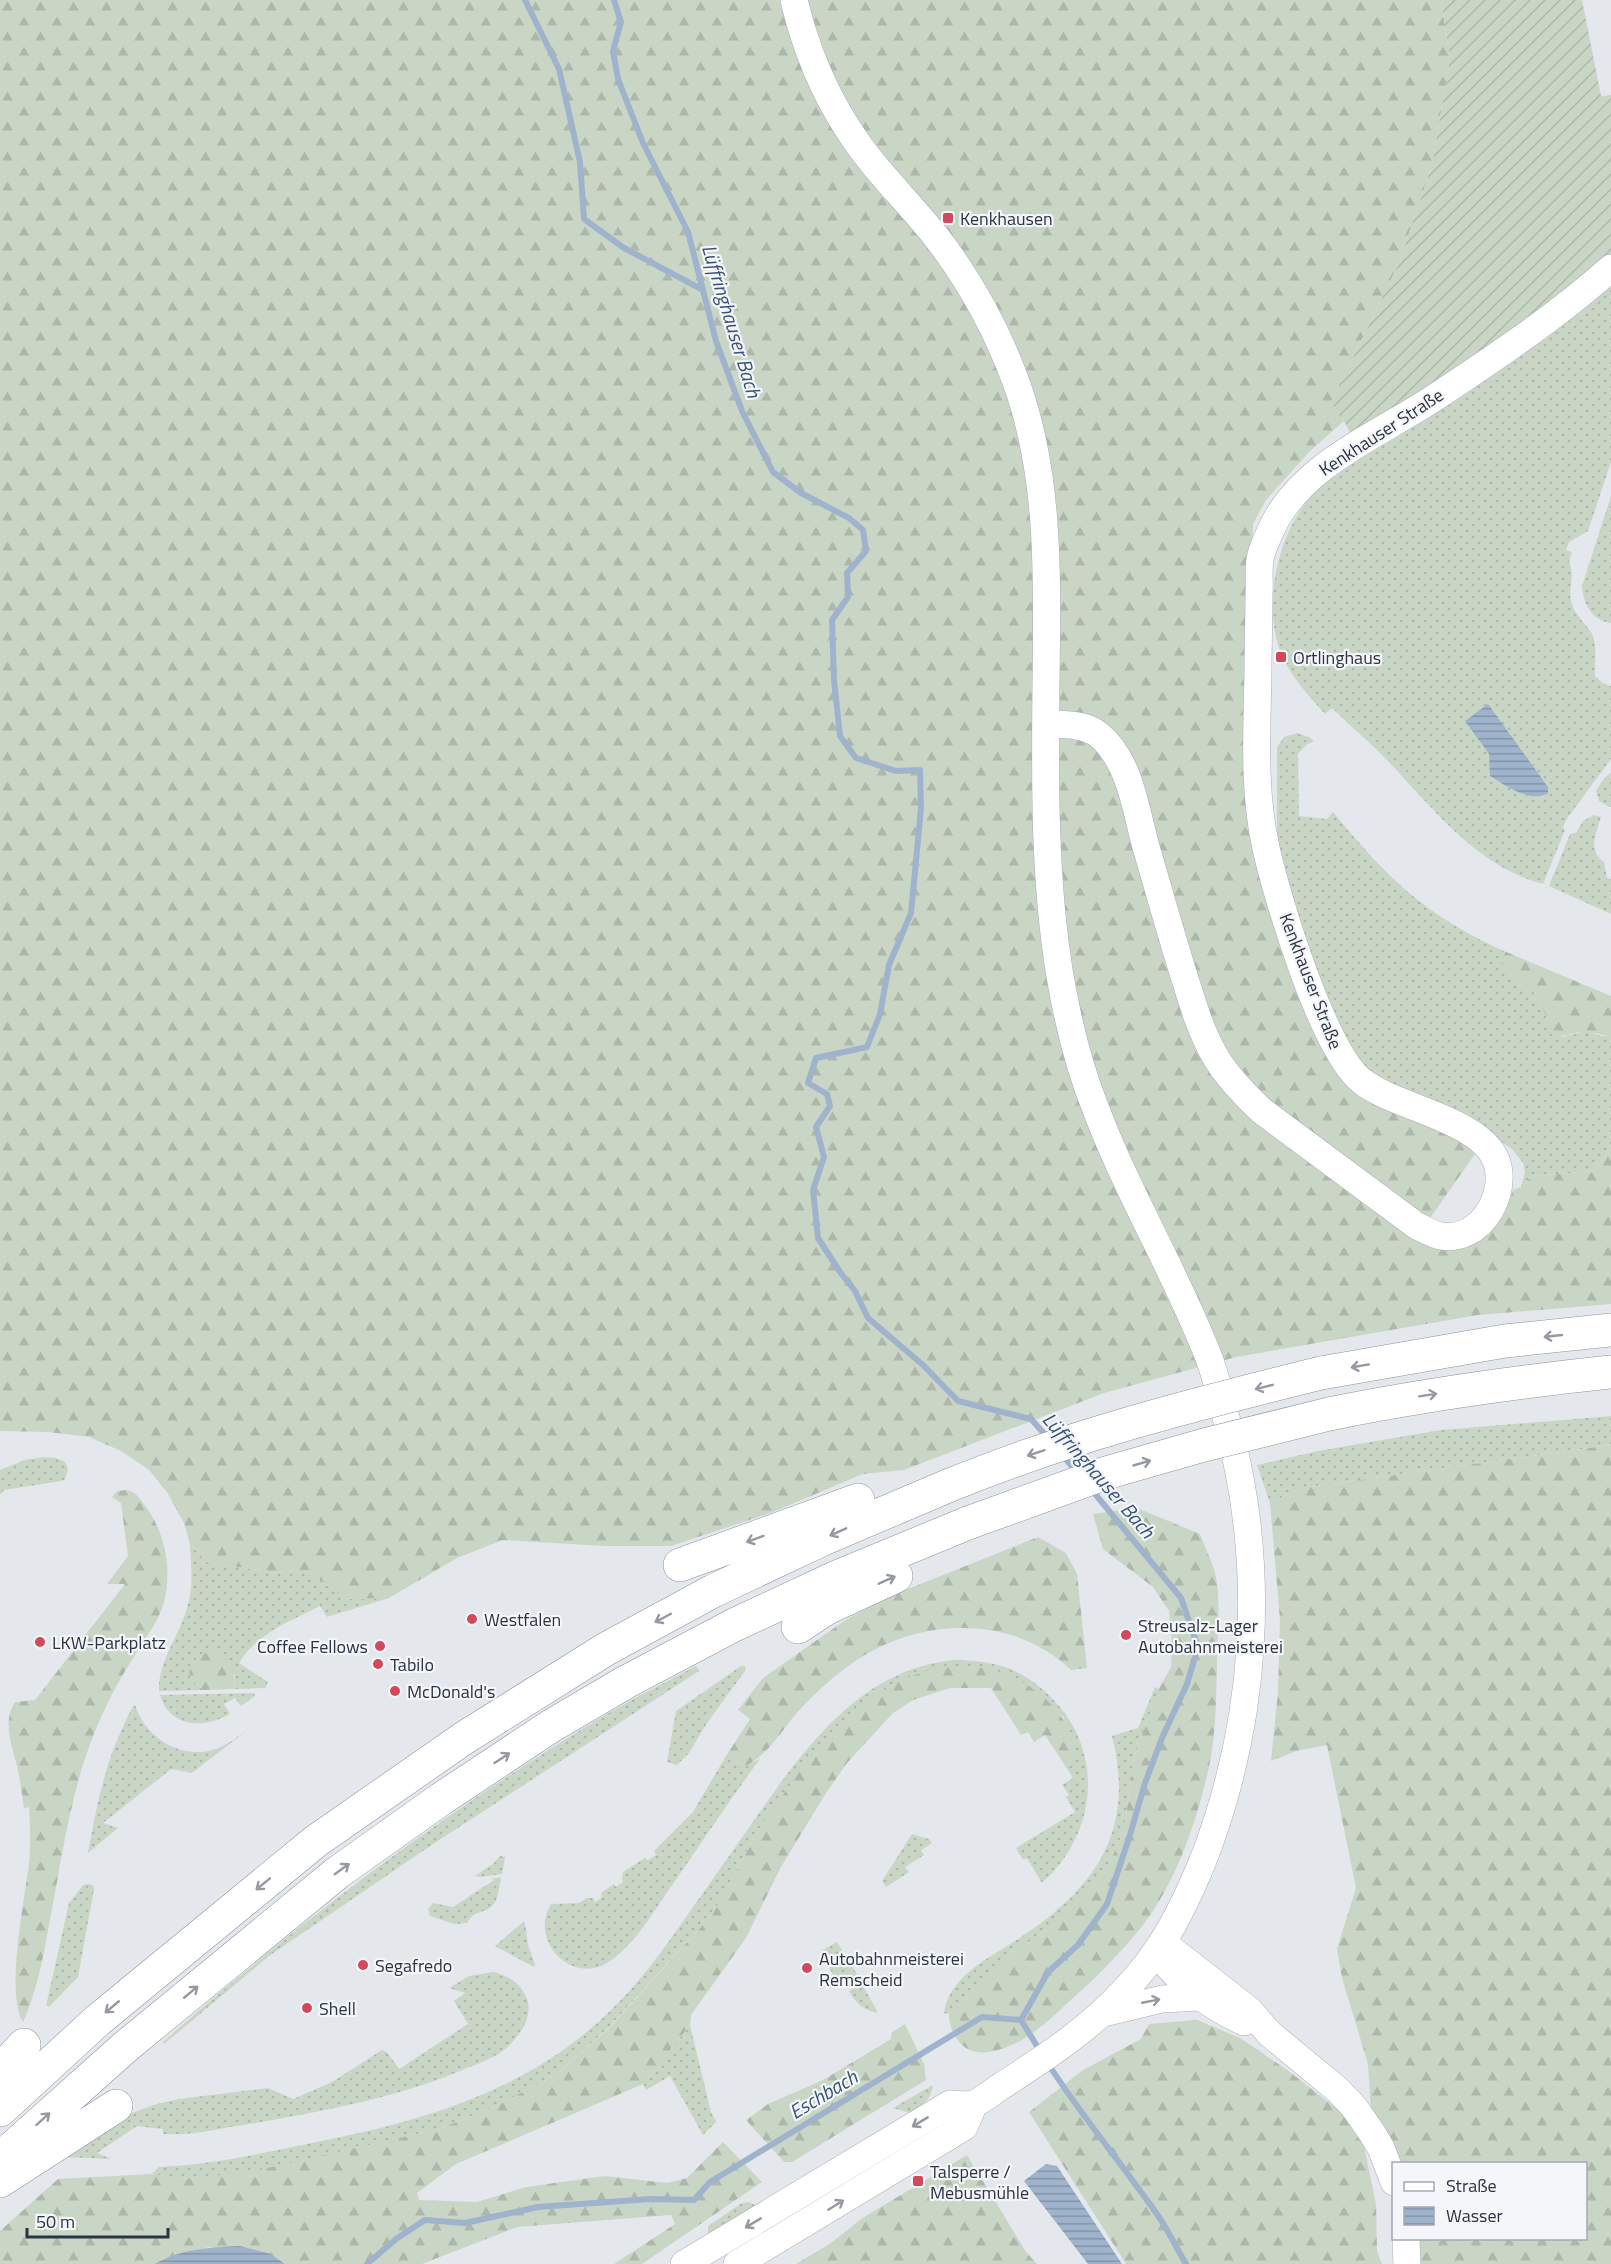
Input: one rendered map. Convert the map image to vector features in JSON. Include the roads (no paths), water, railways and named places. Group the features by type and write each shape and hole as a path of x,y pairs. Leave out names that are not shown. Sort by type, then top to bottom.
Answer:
{"highway":[{"path":"0,2110 98,2020 307,1848 464,1738 606,1649 713,1591 823,1539 998,1465 1192,1405 1321,1373 1505,1341 1611,1330"},
{"path":"0,2159 124,2048 337,1873 441,1799 541,1733 626,1682 734,1625 837,1577 968,1523 1106,1473 1204,1445 1329,1414 1499,1384 1611,1372"},
{"path":"680,1565 904,1483 950,1485"},
{"path":"798,1627 827,1608 863,1590 943,1556 968,1523"},
{"path":"0,2071 24,2045"},
{"path":"0,2181 116,2106"}],"main road":[{"path":"684,2264 950,2104 974,2104 1054,2052 1102,2013 1160,1948 1191,1888 1212,1836 1238,1742 1247,1684 1251,1636 1249,1542 1240,1469 1212,1367 1192,1317 1106,1134 1087,1086 1072,1037 1060,975 1050,890 1046,724 1046,568 1043,510 1034,448 1017,384 991,324 958,268 936,237 861,148 836,110 816,71 794,0"},
{"name":"Kenkhauser Straße","path":"1046,724 1089,729 1099,735 1119,762 1130,789 1169,927 1202,1030 1215,1057 1240,1089 1262,1111 1417,1226 1441,1236 1461,1235 1477,1226 1488,1215 1497,1199 1499,1178 1496,1159 1481,1140 1460,1126 1386,1095 1363,1083 1348,1069 1328,1033 1304,972 1280,900 1266,848 1260,809 1257,763 1260,559 1279,513 1294,493 1320,468 1487,363 1611,268"},
{"path":"1160,1948 1176,1977 1200,1997 1241,2021 1270,2034"},
{"path":"1160,1948 1249,2010 1270,2034 1327,2079 1354,2107 1381,2148 1392,2177"},
{"path":"1102,2013 1162,1999 1200,1997"},
{"path":"737,2264 964,2127 974,2104"},
{"path":"1406,2240 1407,2264"}],"water":[{"path":"1488,704 1548,787 1548,793 1541,796 1526,795 1490,776 1489,754 1465,721"},
{"path":"1046,2164 1057,2166 1122,2264 1088,2264 1024,2181"},
{"path":"240,2246 271,2254 285,2264 155,2264 185,2252"}],"waterway":[{"path":"525,0 559,69 580,162 584,219 624,248 703,290"},
{"name":"Lüffringhauser Bach","path":"614,0 621,22 613,51 618,79 643,143 688,232 716,341 742,411 773,472 801,493 849,518 863,530 866,551 847,573 848,597 832,620 834,680 840,736 856,758 896,771 920,770 921,808 911,913 889,965 880,1014 867,1047 816,1058 808,1083 827,1094 830,1106 816,1127 824,1157 813,1190 818,1238 855,1291 868,1318 923,1365 958,1401 1031,1419 1048,1438"},
{"name":"Lüffringhauser Bach","path":"1062,1455 1077,1472"},
{"name":"Lüffringhauser Bach","path":"1021,2020 1048,1972 1078,1945 1107,1904 1145,1783 1162,1738 1187,1684 1198,1647 1181,1598 1091,1489"},
{"name":"Eschbach","path":"367,2264 396,2239 425,2220 465,2223 538,2207 651,2199 694,2200 710,2182 982,2017 1021,2020 1040,2051"},
{"name":"Eschbach","path":"1047,2062 1161,2220 1186,2264"}],"place":[{"name":"Kenkhausen","path":"948,218"},
{"name":"Ortlinghaus","path":"1281,657"},
{"name":"Westfalen","path":"472,1619"},
{"name":"Streusalz-Lager Autobahnmeisterei","path":"1126,1635"},
{"name":"LKW-Parkplatz","path":"40,1642"},
{"name":"Coffee Fellows","path":"380,1646"},
{"name":"Tabilo","path":"378,1664"},
{"name":"McDonald's","path":"395,1691"},
{"name":"Segafredo","path":"363,1965"},
{"name":"Autobahnmeisterei Remscheid","path":"807,1968"},
{"name":"Shell","path":"307,2008"},
{"name":"Talsperre / Mebusmühle","path":"918,2181"}]}
